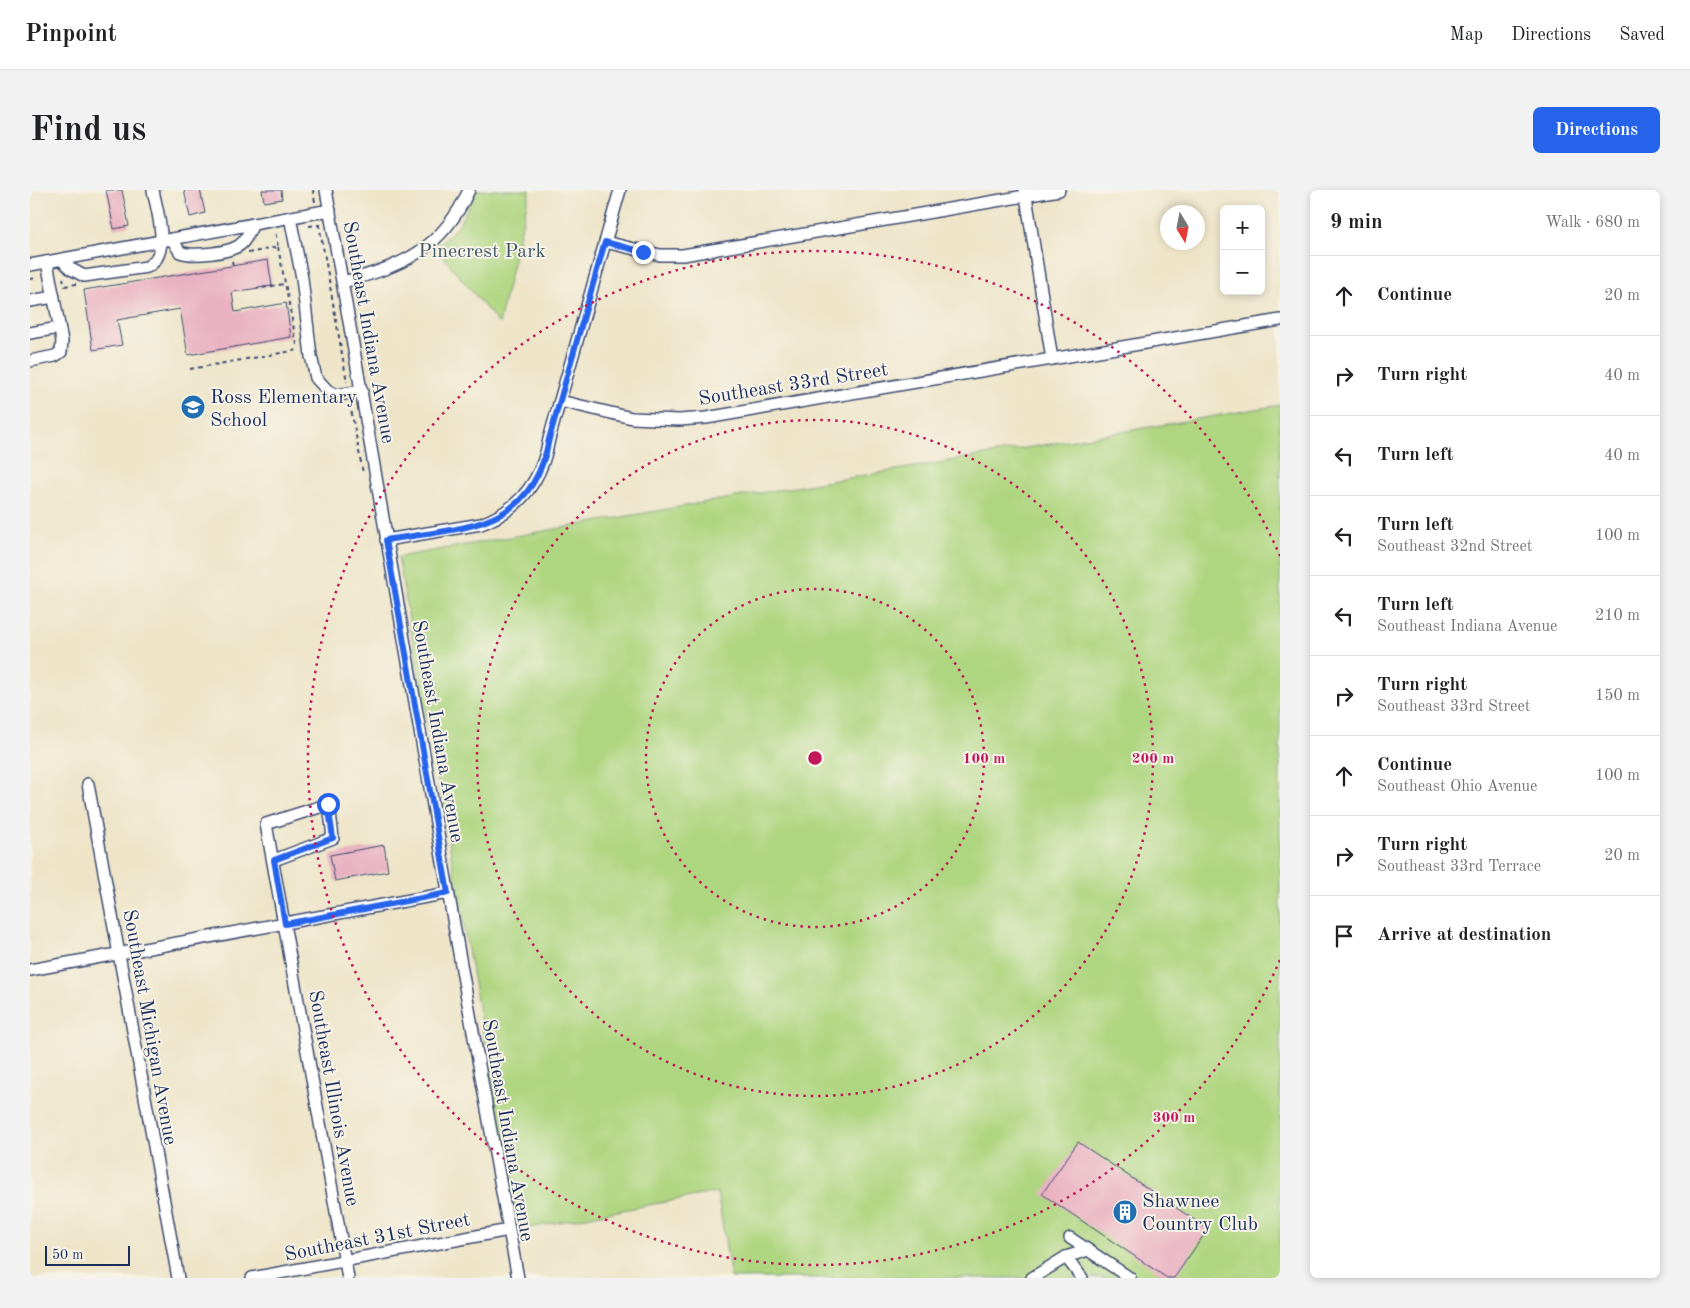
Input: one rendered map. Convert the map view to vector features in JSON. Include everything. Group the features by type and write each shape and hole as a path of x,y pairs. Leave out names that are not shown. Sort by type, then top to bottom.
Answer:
{"street":[{"path":"153,190 167,240 180,252 197,255 233,249 241,244 253,224"},
{"name":"Southeast Indiana Avenue","path":"326,190 498,1179 518,1278"},
{"path":"343,282 388,269 406,261 422,250 452,220 469,190"},
{"path":"386,540 481,524 512,508 532,486 541,470 620,190"},
{"path":"605,242 660,255 683,255 1025,193 1059,190"},
{"path":"1025,193 1052,359"},
{"path":"30,265 330,210"},
{"path":"290,217 302,278 311,356 316,378 329,392 337,394 362,391"},
{"path":"62,260 71,269 84,276 147,267 156,260 167,240"},
{"path":"30,361 55,356 61,352 62,340 47,262"},
{"path":"30,301 54,296"},
{"name":"Southeast 33rd Street","path":"560,401 632,418 679,420 706,418 1280,320"},
{"path":"30,333 60,328"},
{"name":"Southeast Michigan Avenue","path":"88,784 178,1278"},
{"name":"Southeast Illinois Avenue","path":"274,860 333,838 328,804 266,824 348,1278"},
{"path":"30,970 448,893"},
{"name":"Southeast 31st Street","path":"252,1278 509,1230"},
{"path":"1070,1238 1130,1278"},
{"path":"1032,1278 1066,1257 1088,1250"},
{"path":"1066,1257 1082,1278"}],"path":[{"path":"190,369 298,350 278,247"},
{"path":"255,289 285,284"}],"green space":[{"name":"Pinecrest Park","path":"477,190 530,190 499,324 436,248 459,224"},
{"name":"Shawnee Country Club","path":"1280,405 1280,1278 731,1278 717,1192 518,1230 398,557 701,503"}],"building":[{"path":"106,190 122,190 129,226 114,229"},
{"path":"184,190 200,190 205,213 190,217"},
{"path":"262,190 281,190 282,199 264,202"},
{"name":"Ross Elementary School","path":"268,260 272,286 232,292 235,312 286,303 291,337 188,355 180,309 117,320 122,345 93,350 84,290"},
{"path":"384,845 388,871 335,881 330,855"},
{"name":"Shawnee Country Club","path":"1078,1142 1208,1229 1174,1278 1167,1278 1042,1194"}],"place":[{"name":"Ross Elementary School","path":"193,407"},
{"name":"Shawnee Country Club","path":"1125,1212"}],"route":[{"path":"328,804 333,838 274,860 285,924 448,893 386,540 481,524 497,517 521,500 532,486 546,456 549,439 605,242 643,252"}]}
